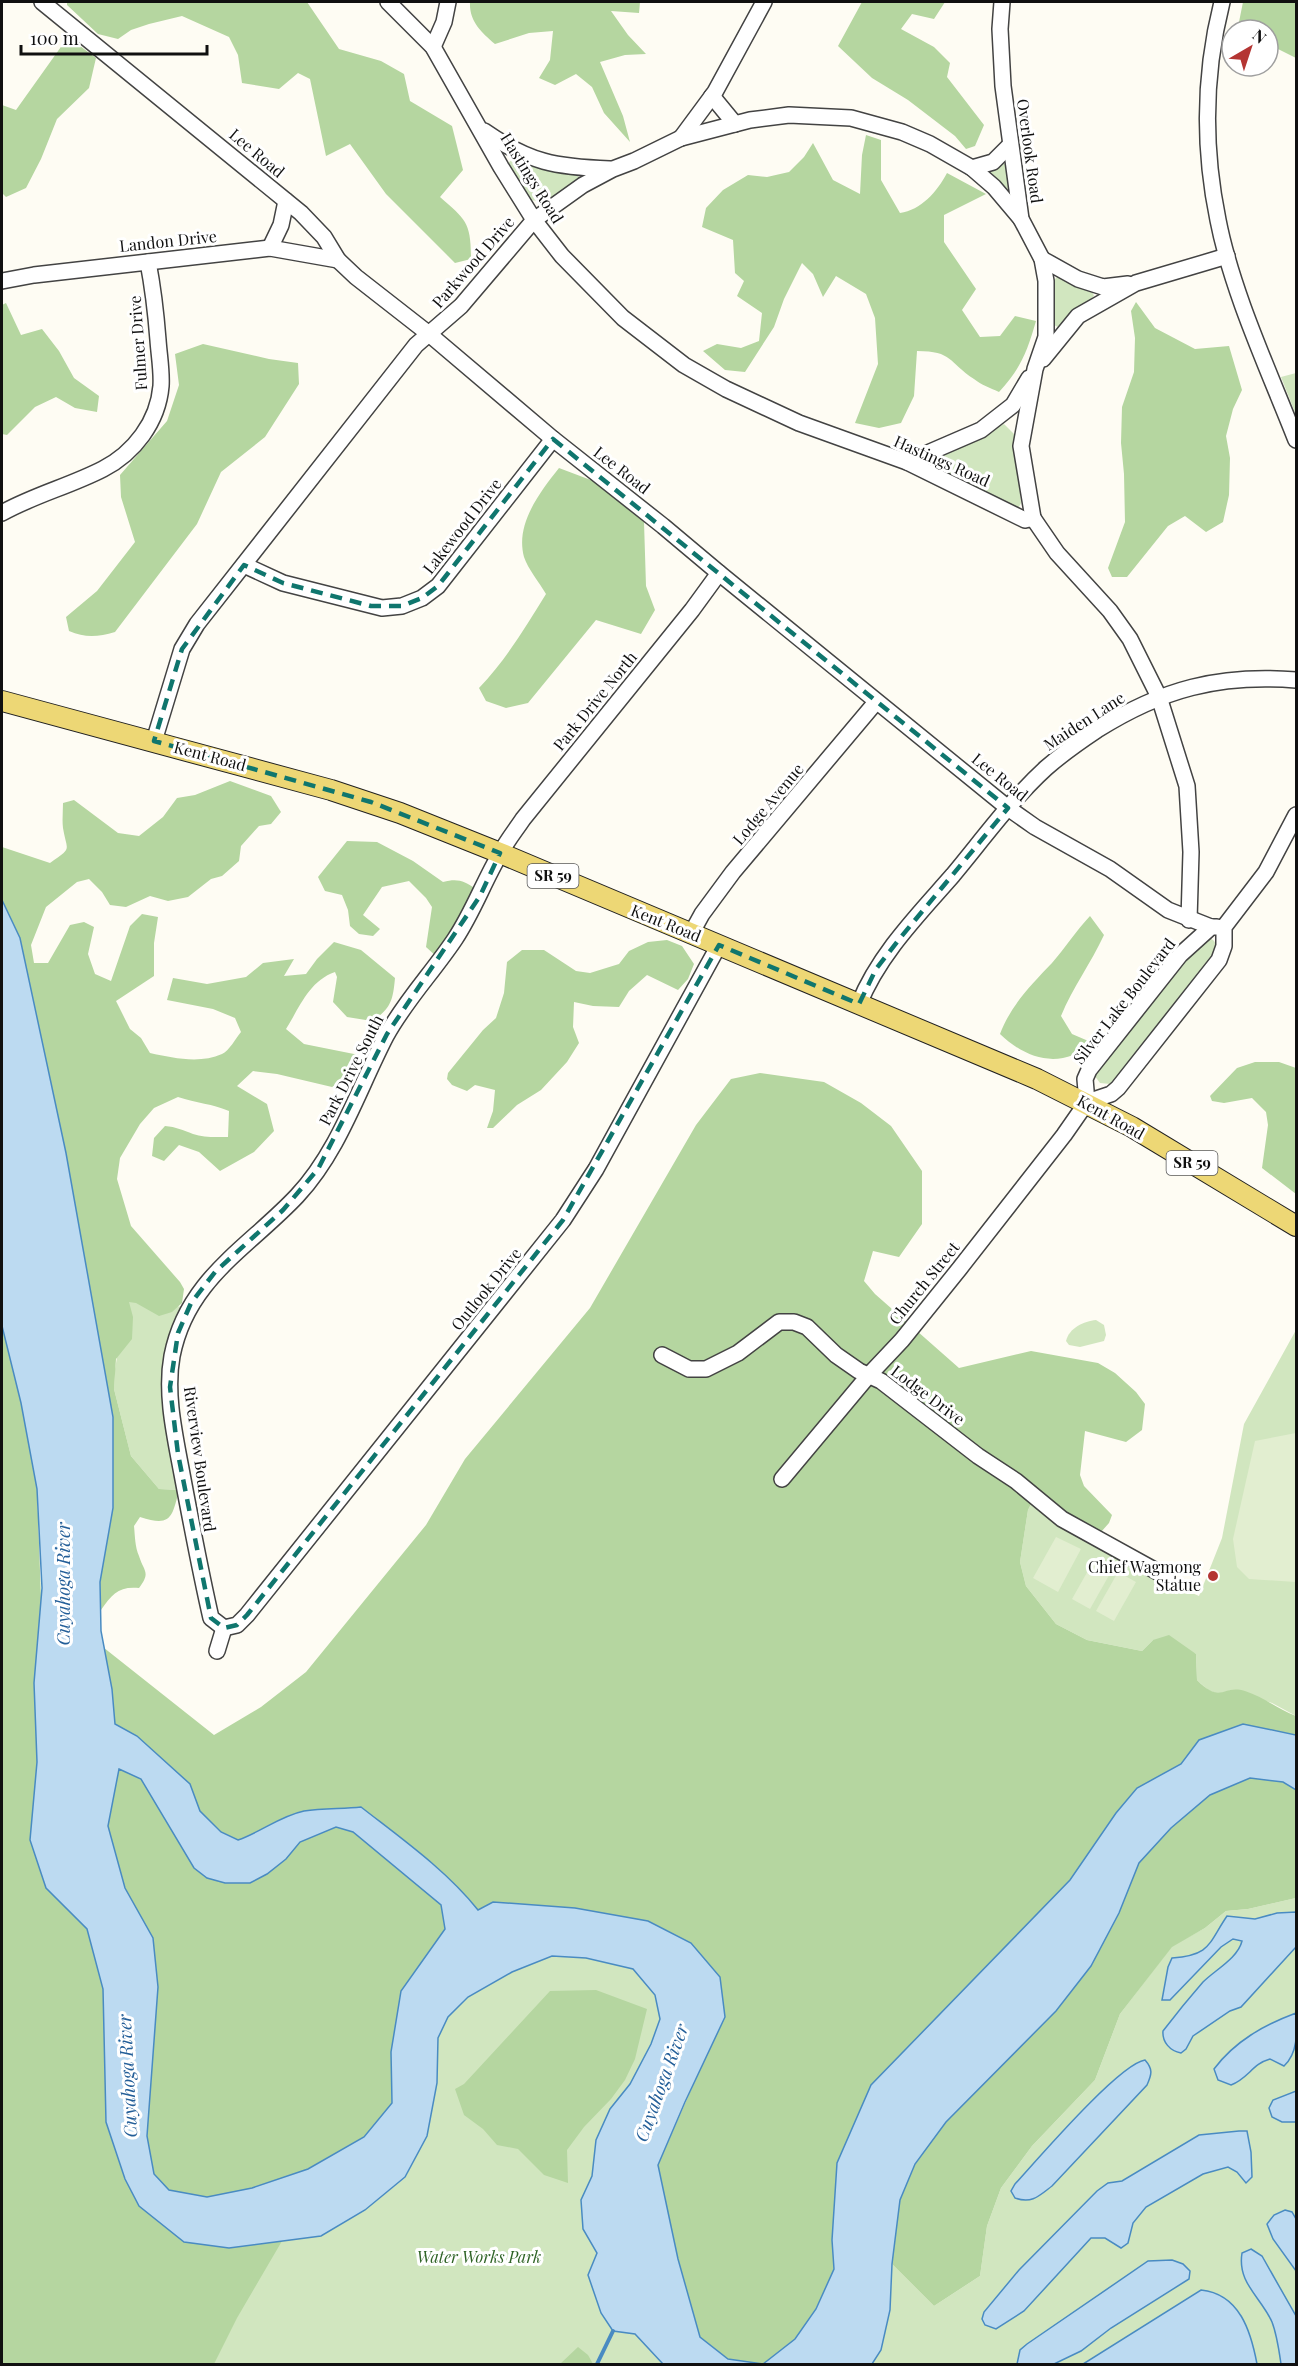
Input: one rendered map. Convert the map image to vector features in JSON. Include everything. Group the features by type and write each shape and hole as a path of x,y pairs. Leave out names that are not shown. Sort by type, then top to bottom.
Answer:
{"main road":[{"name":"Kent Road","path":"2,701 371,802 500,853 1087,1102 1296,1226"}],"street":[{"name":"Lee Road","path":"42,2 286,201 324,237 338,260 356,277 429,334 553,439 1008,808 1035,827 1110,869 1168,910 1189,920 1217,927"},
{"name":"Hastings Road","path":"388,2 434,47 534,220 562,256 602,298 646,336 684,365 761,407 846,441 907,462 1025,520 1033,518"},
{"path":"434,47 444,22 448,2"},
{"path":"681,138 712,96 764,2"},
{"name":"Overlook Road","path":"1002,2 1000,29 1003,86 1021,219 1042,259 1047,299 1046,337 1035,369"},
{"path":"1222,2 1212,51 1208,112 1212,183 1227,256 1296,440"},
{"path":"712,96 735,124"},
{"name":"Parkwood Drive","path":"154,741 182,649 197,624 416,345 461,306 534,220 583,185 681,138 735,124 789,115 851,118 902,132 930,144 972,168 994,187 1021,219"},
{"name":"Hastings Road","path":"479,128 508,147 531,158 566,168 613,169"},
{"path":"972,168 993,162 1010,145"},
{"path":"270,248 280,225 286,201"},
{"name":"Landon Drive","path":"2,280 270,248 338,260"},
{"path":"1042,259 1078,279 1103,287 1136,283 1227,256"},
{"name":"Fulmer Drive","path":"2,513 102,470 134,446 150,423 158,404 162,382 154,296 148,262"},
{"path":"907,462 981,430 1013,405 1035,369 1078,316 1136,283"},
{"path":"1035,369 1021,446 1033,518 1057,553 1110,611 1130,639 1159,697 1187,786 1191,852 1189,920"},
{"name":"Lakewood Drive","path":"244,565 283,583 371,606 402,606 422,598 438,586 553,439"},
{"name":"Park Drive North","path":"500,853 523,819 692,610 718,573"},
{"name":"Maiden Lane","path":"859,1004 867,984 888,953 1008,808 1045,769 1068,749 1159,697 1214,682 1249,678 1296,680"},
{"name":"Lodge Avenue","path":"692,934 702,914 733,872 876,702"},
{"name":"Silver Lake Boulevard","path":"1087,1102 1085,1079 1089,1070 1180,955 1217,927 1266,872 1296,815"},
{"name":"Park Drive South","path":"206,1282 283,1210 318,1169 346,1122 387,1034 399,1014 455,939 480,896 500,853"},
{"path":"1087,1102 1112,1094 1118,1088 1219,960 1224,946 1217,927"},
{"name":"Outlook Drive","path":"231,1627 323,1522 563,1220 596,1169 719,945"},
{"name":"Church Street","path":"782,1479 869,1375 902,1340 1058,1143 1087,1102"},
{"name":"Riverview Boulevard","path":"206,1282 191,1303 178,1333 172,1356 170,1387 178,1454 192,1535 211,1618 231,1627"},
{"name":"Lodge Drive","path":"662,1355 689,1369 706,1369 738,1353 779,1322 794,1322 807,1327 852,1366 888,1386 978,1456 1016,1481 1041,1504 1062,1519 1167,1577"},
{"path":"217,1650 231,1627"}],"highlighted area":[{"path":"553,439 1008,808 876,969 859,1004 719,945 563,1220 247,1615 237,1625 224,1628 211,1618 178,1454 170,1387 178,1333 191,1303 215,1272 283,1210 318,1169 387,1034 480,896 500,853 371,802 154,741 182,649 244,565 283,583 371,606 402,606 422,598 438,586"}],"green space":[{"path":"67,2 307,2 339,49 381,61 404,74 410,101 452,126 463,170 440,197 456,211 468,229 471,259 455,263 386,194 350,144 326,156 310,79 298,73 279,89 242,83 238,55 229,37 182,16 131,30 118,39 98,34 67,5"},
{"path":"470,2 640,2 639,13 611,11 628,35 646,54 625,55 600,62 623,116 630,142 604,113 592,87 576,74 555,85 539,78 550,60 553,31 529,33 495,44 474,20"},
{"path":"862,2 945,2 934,19 912,14 901,29 934,47 950,63 947,77 984,125 975,146 966,149 955,136 908,100 872,78 838,46"},
{"path":"1243,2 1296,2 1296,58 1280,50 1280,18 1240,18"},
{"path":"68,37 96,58 89,88 57,119 26,188 6,197 2,193 2,105 16,110"},
{"path":"866,135 881,140 881,180 900,213 915,208 928,199 947,173 986,194 944,215 944,242 976,289 962,310 980,337 1000,336 1015,316 1036,321 1022,359 999,392 977,381 944,355 917,351 914,396 901,423 879,428 855,423 878,364 875,318 866,294 836,276 823,297 813,274 802,263 784,299 774,327 745,372 725,370 703,351 717,344 741,348 759,341 762,313 737,296 744,281 735,273 733,240 702,227 706,208 723,190 748,175 767,177 789,172 804,157 813,143 833,180 860,194 862,155"},
{"path":"514,158 576,174 579,177 578,181 547,198 534,201 528,199 508,168 508,163"},
{"path":"1006,164 1011,189 1006,190 986,174"},
{"path":"1058,276 1092,291 1094,296 1058,327 1054,325 1054,280"},
{"path":"1136,302 1155,328 1195,349 1229,346 1242,390 1233,409 1226,436 1230,458 1229,495 1223,522 1206,532 1185,516 1168,526 1127,577 1112,577 1108,568 1125,522 1121,443 1122,407 1134,372 1135,338 1131,311"},
{"path":"6,303 21,335 42,329 59,351 74,378 99,396 97,412 75,408 56,397 35,407 7,435 2,434 2,305"},
{"path":"203,344 298,363 299,384 265,437 221,472 197,524 115,632 92,636 69,631 66,617 97,591 135,542 121,497 120,475 167,421 179,385 175,354"},
{"path":"1296,373 1296,415 1281,377"},
{"path":"1004,424 1014,434 1021,503 1017,511 928,465 927,461"},
{"path":"559,468 596,482 644,522 646,586 655,610 641,634 596,620 528,703 506,708 486,701 479,688 507,654 546,594 524,557 523,533 537,498"},
{"path":"230,781 271,796 281,812 271,824 259,826 241,846 239,861 222,876 211,879 188,897 168,901 150,896 126,907 110,905 102,892 89,879 77,882 46,907 31,945 34,963 48,963 70,925 84,922 94,927 88,954 95,974 111,981 130,926 142,914 158,917 154,943 154,976 116,1001 130,1029 141,1038 150,1053 186,1059 205,1059 222,1054 241,1032 235,1018 213,1009 167,1000 173,978 207,984 246,977 263,963 294,959 284,976 306,974 334,942 361,950 395,978 393,992 387,1008 372,1021 347,1017 333,1002 337,977 335,972 326,976 312,988 286,1029 304,1044 359,1055 355,1073 332,1087 277,1074 253,1071 237,1086 267,1104 274,1131 254,1152 220,1171 199,1152 179,1145 164,1161 152,1156 154,1138 165,1126 202,1136 228,1137 229,1111 178,1097 154,1108 140,1124 120,1158 117,1179 131,1226 184,1289 182,1303 172,1312 159,1316 136,1303 129,1302 133,1317 132,1339 116,1359 114,1389 131,1456 159,1489 179,1490 172,1513 168,1518 158,1521 140,1517 134,1526 137,1549 146,1575 143,1583 139,1588 126,1588 117,1592 101,1610 100,1582 113,1508 113,1417 66,1153 20,938 2,900 2,847 50,863 67,849 63,825 63,803 74,800 118,833 139,836 163,817 177,798 195,795"},
{"path":"347,841 377,842 413,861 443,882 461,881 476,889 437,957 426,947 432,907 409,881 382,887 363,915 380,929 373,936 359,934 350,926 348,910 342,895 325,891 318,877"},
{"path":"1090,916 1104,935 1061,1016 1072,1034 1093,1043 1081,1051 1057,1059 1034,1056 1000,1034 1022,996"},
{"path":"1206,937 1215,942 1214,953 1113,1081 1110,1084 1100,1083 1094,1075 1197,942"},
{"path":"667,940 682,946 694,964 688,979 678,990 647,975 629,991 619,1007 593,1006 574,1002 573,1027 579,1043 567,1062 541,1090 517,1105 493,1128 487,1128 493,1111 495,1090 475,1085 467,1091 452,1085 447,1079 448,1073 483,1030 496,1018 504,993 507,962 522,950 544,950 576,971 590,973 619,964 629,951 648,942"},
{"path":"1255,1062 1279,1062 1296,1068 1296,1194 1262,1168 1268,1125 1266,1112 1252,1098 1224,1103 1212,1101 1210,1096 1237,1068"},
{"path":"760,1073 824,1082 861,1103 891,1126 922,1171 922,1224 899,1257 873,1251 864,1281 875,1294 959,1368 1031,1351 1098,1363 1115,1373 1136,1392 1145,1404 1142,1430 1126,1442 1085,1431 1080,1475 1084,1486 1112,1515 1109,1523 1101,1532 1093,1533 1035,1496 1028,1510 1020,1562 1026,1586 1056,1624 1087,1640 1142,1651 1153,1640 1169,1635 1196,1654 1197,1680 1205,1687 1217,1693 1231,1690 1245,1691 1296,1716 1296,1898 1248,1909 1226,1911 1205,1928 1172,1947 1120,2014 1095,2080 1032,2146 1001,2188 987,2226 980,2276 934,2306 892,2264 835,2269 816,2309 795,2339 763,2364 728,2359 700,2337 678,2259 658,2165 702,2065 720,1977 492,1903 445,1929 391,2052 392,2103 364,2137 308,2169 282,2241 237,2318 214,2364 2,2364 2,1326 21,1403 37,1489 41,1598 214,1735 261,1707 306,1672 426,1525 465,1459 590,1308 696,1125 731,1079"},
{"path":"127,1299 183,1307 172,1335 179,1490 159,1489 131,1456 114,1389 115,1369"},
{"path":"1096,1320 1104,1325 1106,1335 1104,1341 1080,1347 1069,1345 1066,1341 1070,1332 1082,1324"},
{"path":"1296,1330 1296,1716 1272,1703 1232,1690 1218,1694 1208,1690 1197,1680 1196,1654 1153,1640 1142,1651 1087,1640 1056,1624 1026,1586 1020,1562 1028,1510 1031,1504 1149,1574 1199,1596 1222,1538 1244,1424"},
{"path":"1296,1433 1296,1582 1249,1579 1237,1567 1233,1539 1255,1441"},
{"path":"1056,1537 1081,1549 1058,1592 1033,1578"},
{"path":"1094,1560 1112,1570 1090,1609 1072,1599"},
{"path":"1118,1572 1136,1582 1114,1621 1096,1611"},
{"path":"1296,1898 1296,2364 872,2364 883,2341 886,2328 892,2264 934,2306 980,2276 987,2226 1001,2188 1032,2146 1095,2080 1120,2014 1172,1946 1205,1928 1226,1911 1248,1909"},
{"name":"Water Works Park","path":"552,1956 586,1958 633,1969 655,1995 660,2019 651,2044 630,2084 610,2109 596,2140 592,2176 581,2201 583,2229 597,2253 588,2275 613,2331 635,2334 663,2364 49,2364 165,2227 365,2210 405,2178 427,2136 437,2083 438,2038 448,2017 468,1997 512,1972"},
{"path":"596,1990 647,2009 635,2059 625,2080 567,2150 568,2183 544,2175 518,2149 497,2145 483,2129 464,2115 455,2089 464,2084 550,1991"},
{"path":"578,2347 588,2355 593,2364 560,2364"}],"water":[{"name":"Cuyahoga River","path":"2,900 20,938 66,1153 113,1417 113,1508 100,1582 101,1631 112,1689 115,1724 137,1736 190,1784 200,1811 221,1832 238,1840 295,1813 361,1807 438,1868 478,1910 493,1902 575,1908 648,1921 691,1943 720,1977 725,2017 658,2165 678,2259 700,2337 728,2359 763,2364 663,2364 635,2334 613,2331 601,2313 588,2275 597,2253 583,2229 581,2200 592,2176 596,2140 610,2109 630,2084 651,2044 660,2019 655,1995 633,1969 586,1958 552,1956 512,1972 468,1997 448,2017 438,2038 437,2083 427,2136 405,2177 365,2210 321,2236 229,2248 184,2242 139,2206 125,2179 106,2122 103,1989 87,1929 46,1888 30,1840 37,1762 34,1683 42,1588 37,1489 21,1403 2,1326","holes":["119,1769 141,1779 194,1868 207,1878 225,1883 250,1883 267,1874 286,1859 300,1842 336,1827 353,1832 441,1905 445,1929 401,1991 391,2052 392,2103 364,2137 308,2169 252,2188 207,2197 169,2190 154,2174 147,2136 158,1987 153,1938 125,1888 108,1826"]},
{"path":"1243,1724 1296,1735 1296,1790 1283,1782 1250,1778 1210,1795 1171,1828 1139,1863 1119,1913 1091,1966 1056,2011 946,2122 915,2164 900,2200 892,2264 890,2310 881,2350 872,2364 763,2364 795,2339 816,2309 834,2269 832,2240 837,2163 871,2085 1070,1880 1116,1813 1137,1788 1181,1764 1199,1740"},
{"path":"1296,1912 1296,1947 1241,2007 1230,2011 1193,2036 1181,2053 1170,2048 1165,2042 1163,2031 1203,1982 1236,1953 1242,1941 1233,1939 1221,1947 1170,2000 1162,2000 1168,1967 1172,1958 1202,1951 1212,1941 1227,1916 1255,1919 1277,1913"},
{"path":"1296,2013 1294,2049 1284,2066 1270,2059 1259,2064 1242,2079 1231,2085 1218,2080 1214,2069 1231,2050 1251,2035"},
{"path":"1145,2060 1151,2072 1147,2085 1052,2186 1031,2199 1015,2198 1011,2191 1015,2184 1078,2114 1133,2065"},
{"path":"1296,2091 1296,2122 1282,2122 1272,2117 1269,2108 1273,2100"},
{"path":"1247,2131 1251,2152 1252,2177 1246,2183 1237,2172 1228,2167 1203,2174 1146,2207 1133,2223 1128,2243 1121,2248 1105,2238 1091,2238 1024,2311 996,2329 985,2325 982,2319 984,2312 1019,2270 1097,2191 1108,2183 1122,2181 1199,2135"},
{"path":"1285,2210 1292,2212 1296,2219 1296,2271 1273,2239 1267,2224 1274,2215"},
{"path":"1251,2249 1262,2256 1296,2316 1296,2364 1281,2364 1272,2322 1246,2281 1241,2264 1242,2253"},
{"path":"1172,2260 1183,2264 1190,2271 1189,2279 1111,2328 1081,2351 1054,2364 1017,2364 1020,2350 1027,2344 1148,2261"},
{"path":"1201,2290 1225,2299 1241,2316 1251,2340 1257,2364 1083,2364"}],"waterway":[{"path":"597,2364 613,2331"}],"place":[{"name":"Chief Wagmong Statue","path":"1213,1576"}]}
